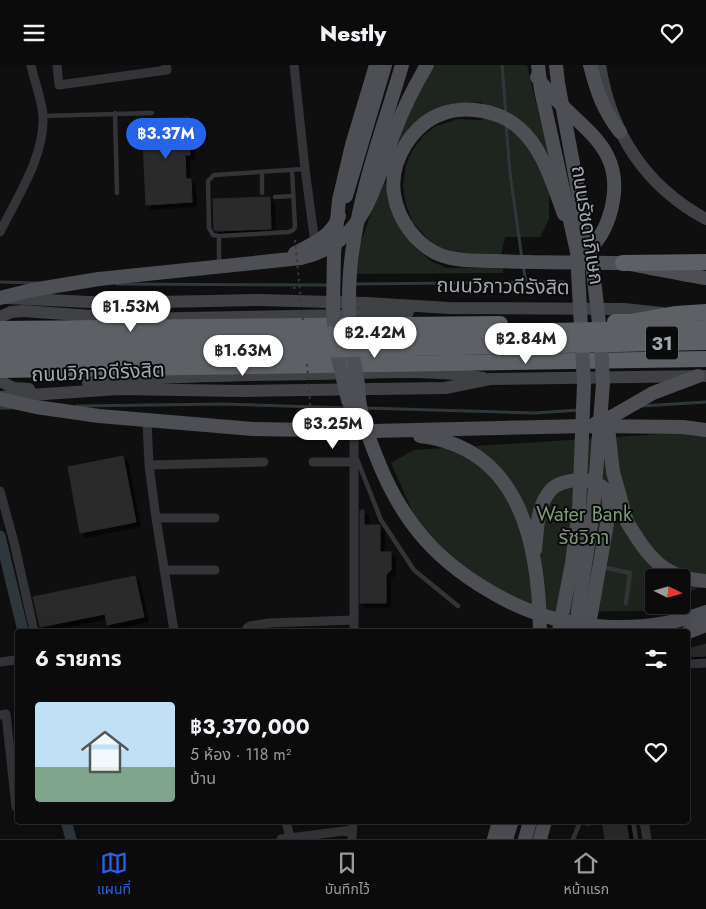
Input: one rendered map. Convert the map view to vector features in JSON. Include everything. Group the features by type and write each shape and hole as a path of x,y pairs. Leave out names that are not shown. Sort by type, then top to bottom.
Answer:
{"highway":[{"path":"623,263 706,262"},
{"name":"ถนนวิภาวดีรังสิต","path":"0,329 631,322 676,314 706,312"},
{"name":"31","path":"0,341 706,328"},
{"name":"31","path":"0,356 394,350 706,342"},
{"name":"ถนนวิภาวดีรังสิต","path":"0,370 706,359"}],"main road":[{"path":"376,65 352,145 339,200 333,281 335,345 348,400 395,500 408,520 427,543 465,577 510,603 554,619 580,624 615,627 656,625 682,620 706,612"},
{"path":"279,261 323,239 337,221 385,65"},
{"path":"364,431 351,343 350,268 364,188 402,65"},
{"path":"0,298 91,280 219,265 279,261 301,258 320,252 340,240 364,211 406,102 427,65"},
{"path":"532,65 537,77 548,91 599,141 610,163 613,178 612,208 602,234 594,245 566,263"},
{"name":"ถนนรัชดาภิเษก","path":"538,65 541,90 574,238 579,284 584,384 579,510 560,629"},
{"name":"ถนนรัชดาภิเษก","path":"556,65 593,271 601,340 603,383 593,513 575,629"},
{"path":"590,65 596,89 605,110 638,161 684,207 706,219"},
{"path":"600,65 608,101 620,132"},
{"path":"574,238 539,152 528,136 505,118 469,110 444,113 430,119 404,147 393,181 394,194 402,219 428,249 442,256 453,259 484,261 623,263 706,279"},
{"name":"ถนนวิภาวดีรังสิต","path":"0,298 110,303 260,300 449,308 624,309 676,314"},
{"path":"0,317 11,312 23,311 133,319 381,314 449,308"},
{"path":"0,381 14,388 30,389 127,379 256,375 459,373 490,379"},
{"path":"588,426 620,412 653,393 702,376"},
{"name":"ถนนวิภาวดีรังสิต","path":"0,398 119,389 242,391 445,388 490,379 702,376"},
{"path":"603,383 613,472 627,522 649,556 664,567 687,579 706,581"},
{"path":"0,398 36,407 147,421 253,429 364,431 588,426 683,427 706,430"},
{"path":"364,431 433,438 460,446 489,465 514,495 524,520 534,558 540,629"},
{"path":"534,558 541,510 546,496 552,488 561,482 571,480 588,481 602,486 610,505 590,627"},
{"path":"690,631 706,625"},
{"path":"494,839 498,824"},
{"path":"506,839 511,824"},
{"path":"540,839 545,824"}],"street":[{"path":"0,232 41,143 43,115 31,65"},
{"path":"56,65 59,85 167,70 166,65"},
{"path":"294,65 315,243"},
{"path":"147,421 156,518 174,629"},
{"path":"354,629 354,451 364,431"},
{"path":"150,465 264,462"},
{"path":"313,462 354,462"},
{"path":"0,491 14,542 34,629"},
{"path":"156,518 215,518"},
{"path":"164,569 215,570"},
{"path":"247,629 250,626 269,623 354,620"},
{"path":"0,662 14,660"},
{"path":"690,664 706,663"},
{"path":"0,715 6,714 15,798"},
{"path":"286,824 285,838 352,830"},
{"path":"644,824 647,839"}],"lane":[{"path":"115,113 117,193"},
{"path":"43,115 152,113"},
{"path":"292,170 295,227 293,230 289,232 213,235 209,229 208,181 211,177 214,175 305,169"},
{"path":"262,172 262,193"},
{"path":"275,197 293,196"},
{"path":"219,235 219,265"},
{"path":"354,451 381,520 414,570 458,606"},
{"path":"601,567 630,573 626,603"},
{"path":"573,839 579,824"},
{"path":"634,824 636,839"}],"green space":[{"path":"432,65 527,65 549,157 549,219 540,237 505,237 501,256 463,256 434,246 412,221 406,204 403,186 406,165 412,151 423,136 436,126 458,119 483,120 482,102 452,104 426,114 410,127 398,144 385,182 391,208 413,246 431,261 447,268 503,268 503,273 357,274 360,245 395,143"},
{"name":"Water Bank รัชวิภา","path":"706,431 706,584 690,592 690,569 645,569 645,611 553,612 520,602 456,566 421,531 391,463 414,450"}],"building":[{"path":"189,117 190,155 185,155 186,179 191,179 192,202 146,205 142,119"},
{"path":"270,197 271,229 216,231 214,229 213,199"},
{"path":"123,456 136,522 80,533 68,467"},
{"path":"360,510 364,510 364,525 380,525 380,552 391,552 391,570 386,575 386,603 360,603"},
{"path":"135,576 144,617 107,625 105,614 40,627 33,597"},
{"path":"706,644 706,656 690,657 690,648"},
{"path":"602,824 626,824 629,839 605,839"}],"waterway":[{"path":"502,65 506,115"},
{"path":"506,124 510,173 522,259"},
{"path":"523,265 526,282"},
{"path":"0,282 38,283"},
{"path":"354,284 564,282"},
{"path":"117,284 331,285"},
{"path":"642,406 706,402"},
{"path":"77,406 222,404 348,408"},
{"path":"0,408 11,408"},
{"path":"365,408 535,413 578,410"},
{"path":"0,536 23,629"},
{"path":"67,824 71,839"}]}
